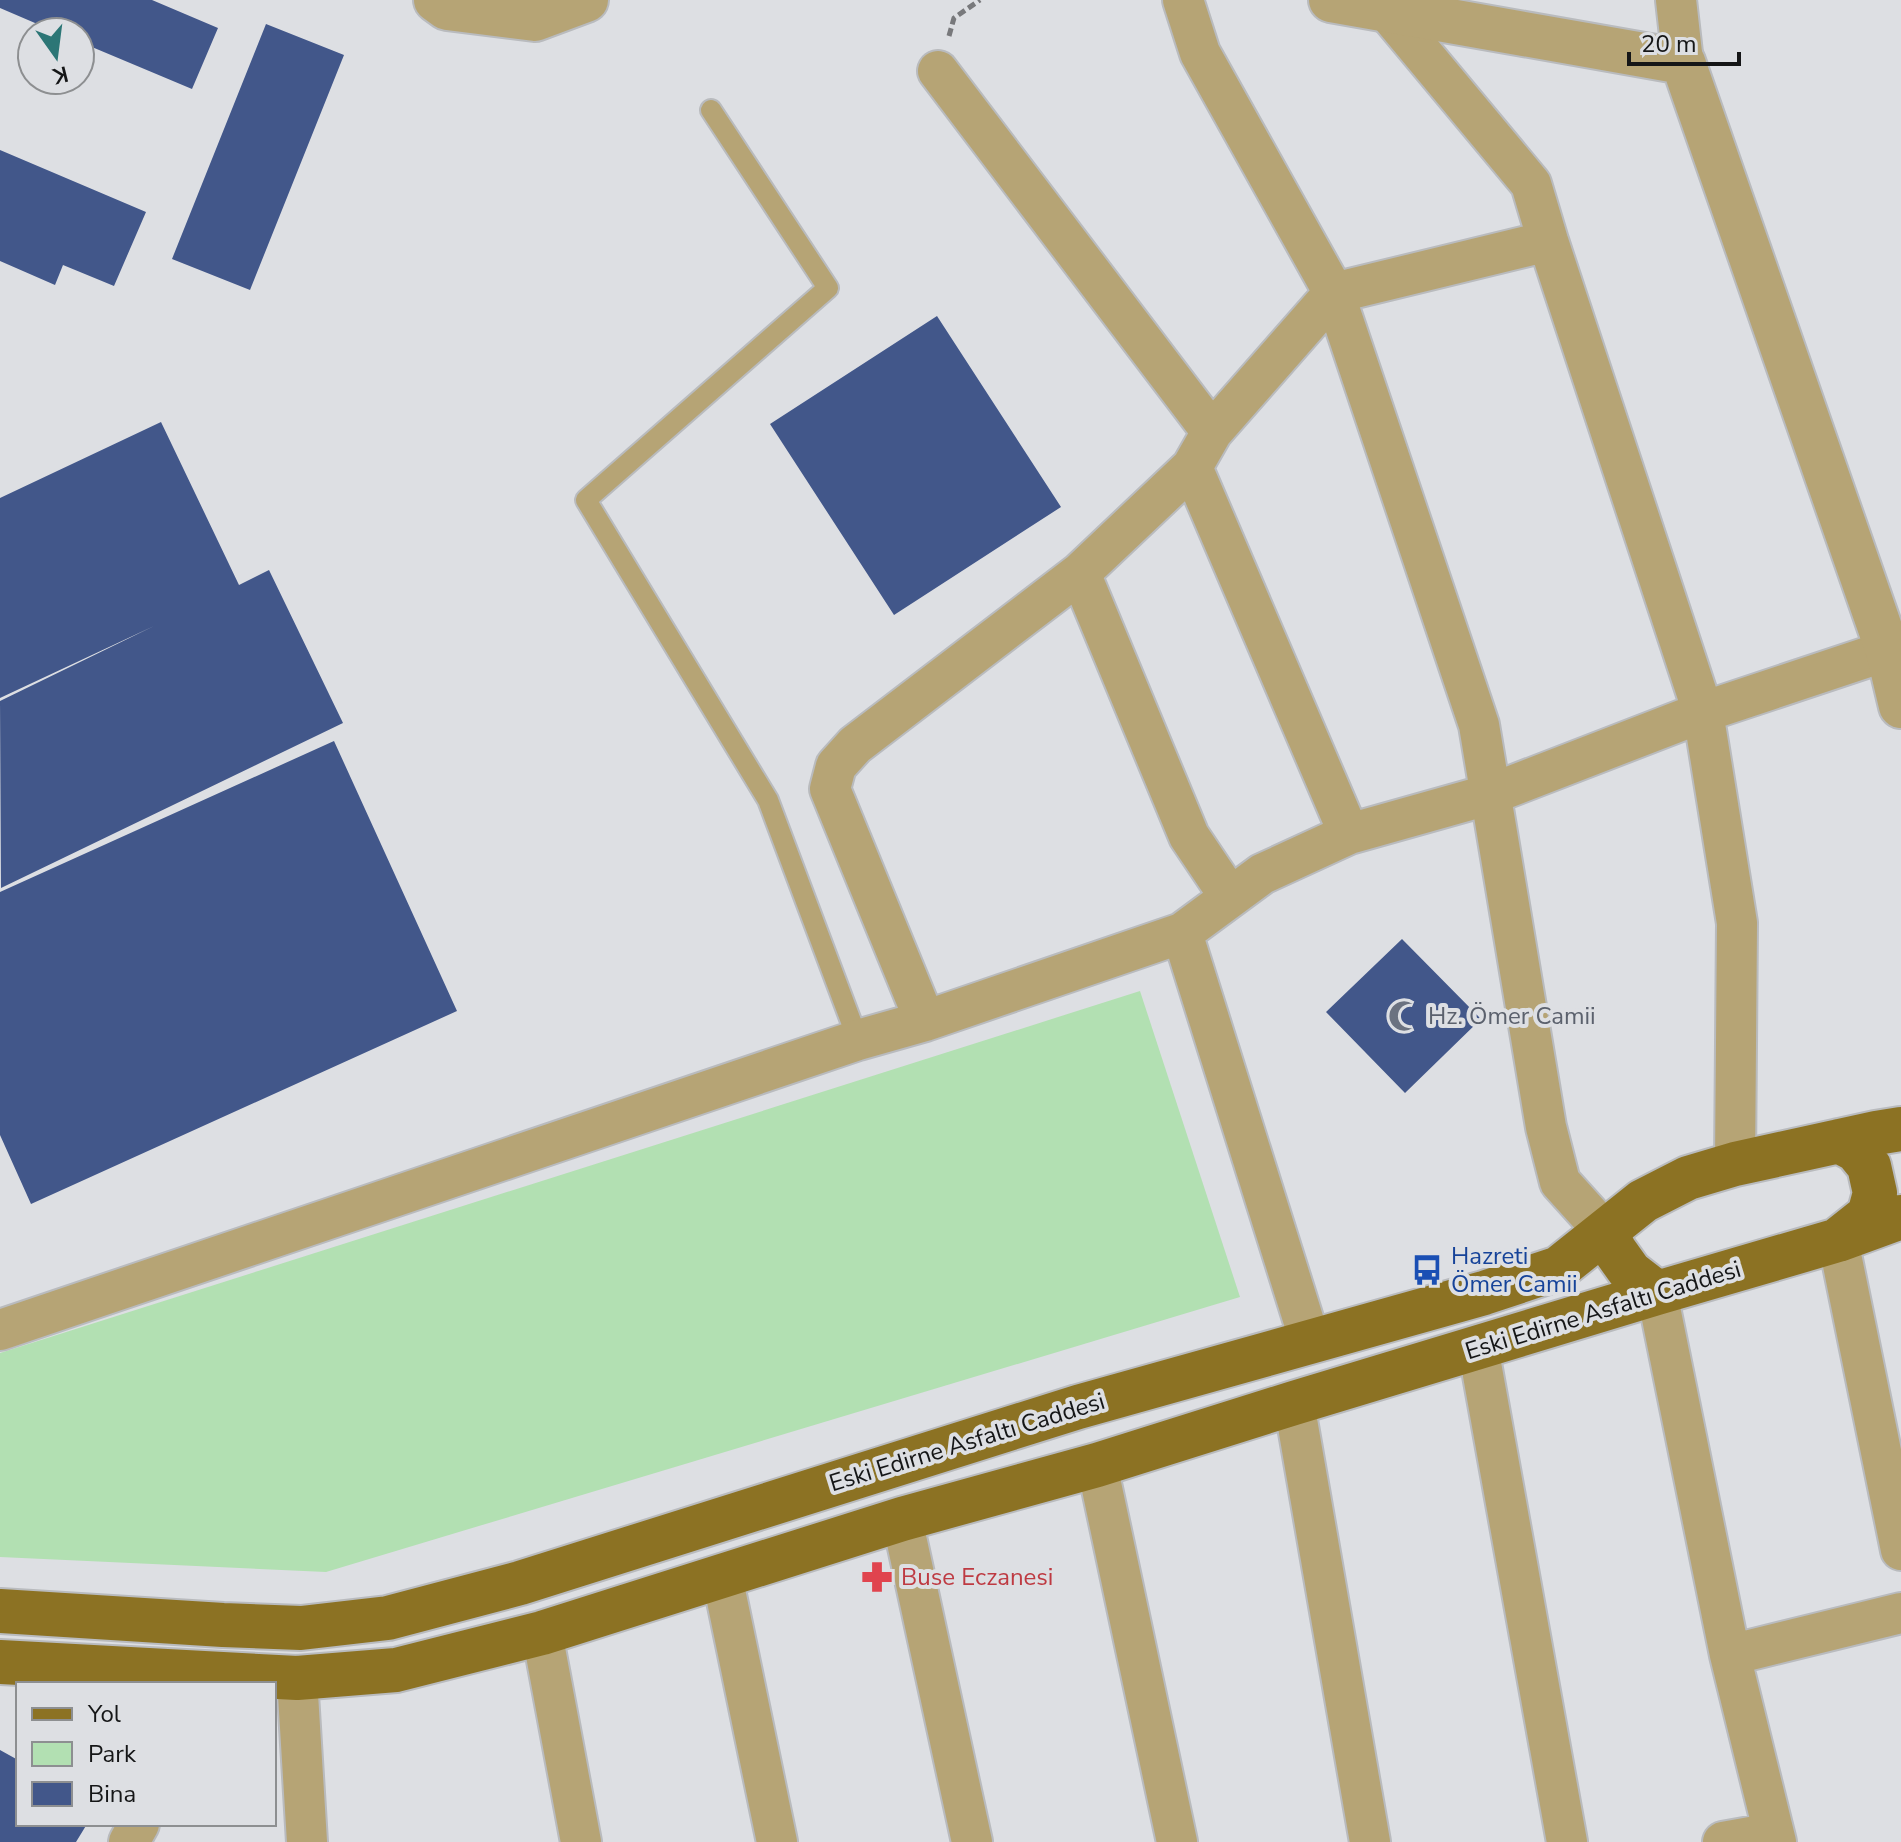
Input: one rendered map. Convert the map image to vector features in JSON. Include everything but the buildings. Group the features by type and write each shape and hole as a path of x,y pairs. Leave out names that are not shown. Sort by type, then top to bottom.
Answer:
{"main road":[{"name":"Eski Edirne Asfaltı Caddesi","path":"0,1611 301,1628 388,1618 520,1583 1078,1407 1484,1293 1559,1268 1643,1201 1688,1178 1735,1164 1901,1129"},
{"path":"1838,1240 1869,1215 1875,1193 1869,1166 1856,1150 1839,1141"},
{"name":"Eski Edirne Asfaltı Caddesi","path":"0,1662 220,1679 297,1678 396,1670 542,1633 902,1519 1097,1465 1838,1240 1901,1217"},
{"path":"1606,1233 1630,1272 1657,1293"},
{"path":"1294,1403 1310,1341"}],"street":[{"path":"436,0 447,8 535,19 586,0"},
{"path":"1183,0 1200,53 1334,293 1479,725 1546,1127 1560,1182 1606,1233"},
{"path":"1331,0 1683,62"},
{"path":"1676,0 1683,62 1895,648 1901,706"},
{"path":"1387,11 1531,184 1703,712 1737,923 1735,1164"},
{"path":"938,71 1212,432"},
{"path":"925,1021 830,789 836,766 855,745 1080,573 1192,467 1212,432 1334,293 1548,241"},
{"path":"1192,467 1349,834"},
{"path":"1080,573 1189,836 1230,897"},
{"path":"2,1321 858,1040 925,1021 1182,933 1262,874 1349,834 1491,794 1703,712 1895,648"},
{"path":"1182,933 1310,1341"},
{"path":"1838,1240 1901,1550"},
{"path":"1657,1293 1730,1655 1774,1837 1723,1842"},
{"path":"1478,1347 1567,1842"},
{"path":"1294,1403 1370,1842"},
{"path":"1097,1465 1177,1842"},
{"path":"902,1519 972,1842"},
{"path":"722,1576 777,1842"},
{"path":"1730,1655 1901,1613"},
{"path":"542,1633 581,1842"},
{"path":"297,1678 307,1842"}],"lane":[{"path":"711,110 828,288 586,500 768,800 858,1040"}],"path":[{"path":"938,71 954,18 980,0"}],"green space":[{"path":"1140,991 1240,1297 326,1572 0,1557 0,1353"}],"place":[{"name":"Hz. Ömer Camii","path":"1404,1016"},
{"name":"Hazreti Ömer Camii","path":"1427,1270"},
{"name":"Buse Eczanesi","path":"877,1577"}]}
